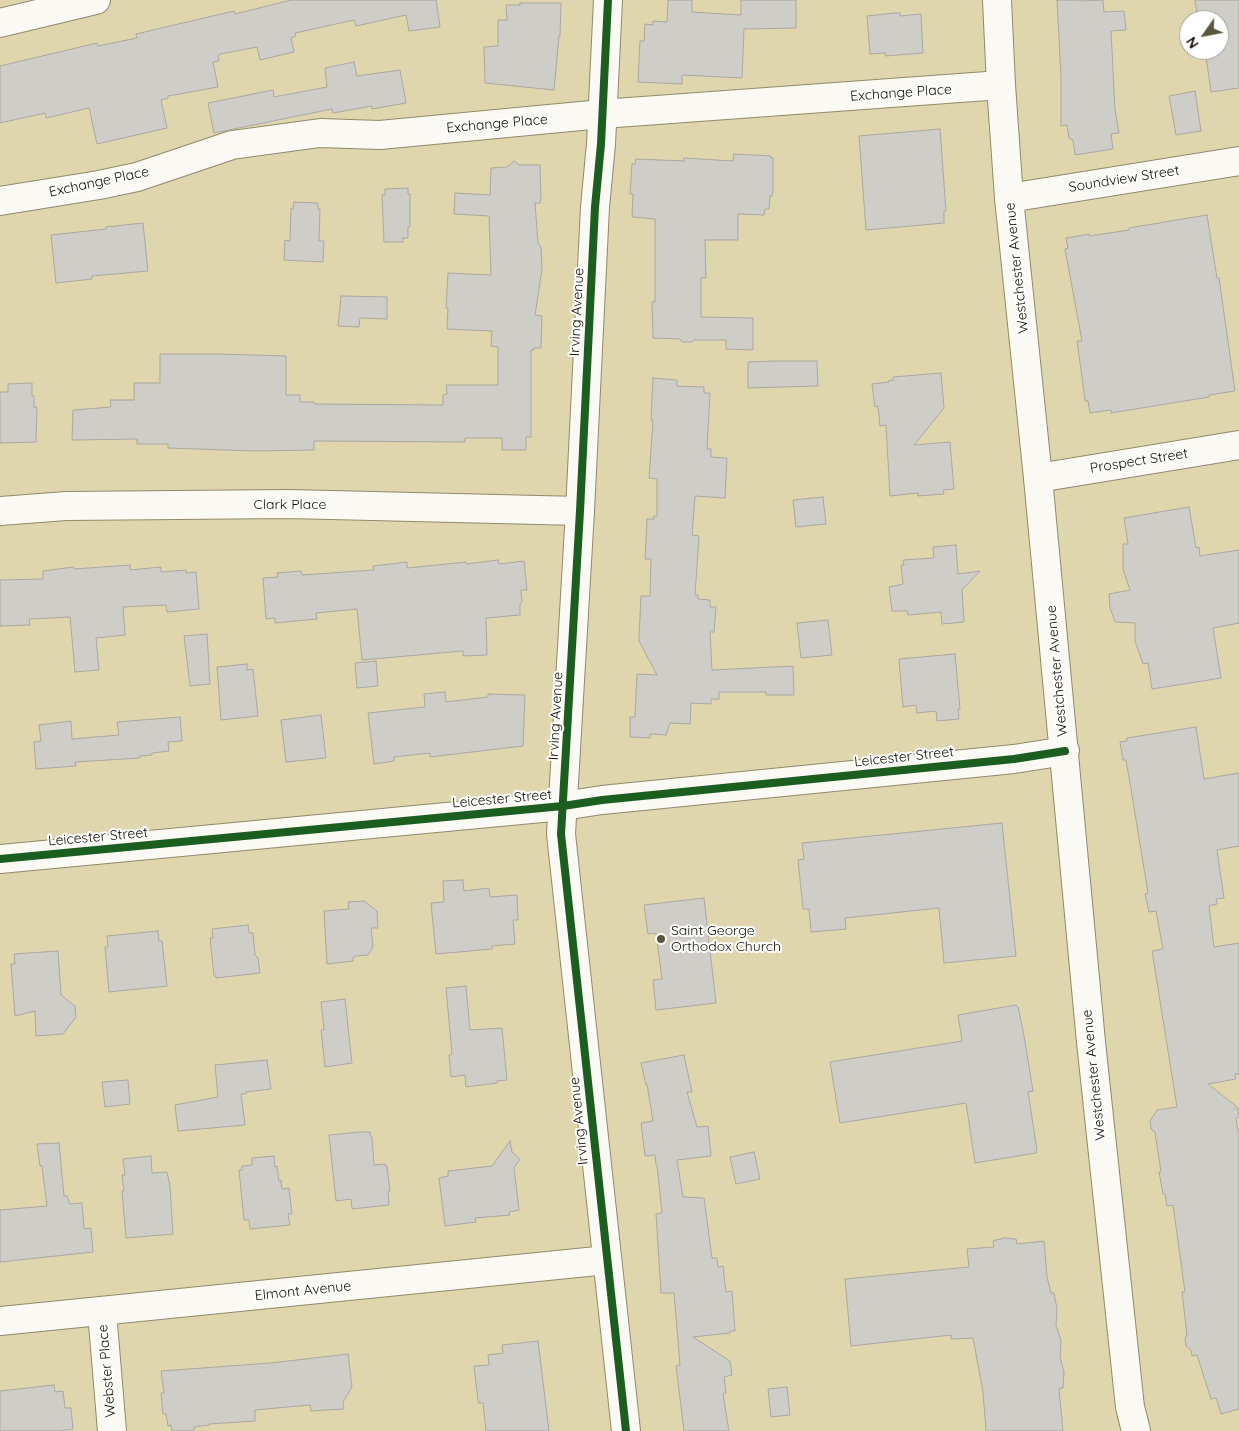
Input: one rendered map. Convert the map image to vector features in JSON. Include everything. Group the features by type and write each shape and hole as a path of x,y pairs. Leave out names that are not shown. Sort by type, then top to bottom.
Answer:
{"street":[{"path":"0,23 29,8 96,0"},
{"name":"Irving Avenue","path":"608,0 601,144 594,207 580,511 561,834 626,1431"},
{"name":"Westchester Avenue","path":"997,0 1009,198 1065,751 1091,1042 1130,1407 1136,1431"},
{"name":"Exchange Place","path":"0,201 137,177 232,145 320,133 380,135 602,114 1001,85"},
{"name":"Soundview Street","path":"1009,198 1239,160"},
{"name":"Prospect Street","path":"1038,478 1239,445"},
{"name":"Clark Place","path":"0,511 66,506 289,504 580,511"},
{"name":"Leicester Street","path":"0,859 563,806 1014,759 1065,751"},
{"name":"Elmont Avenue","path":"0,1322 607,1260"},
{"name":"Webster Place","path":"102,1312 112,1431"}],"building":[{"path":"291,0 436,0 440,27 409,31 406,15 356,26 354,20 295,33 296,36 291,38 294,52 260,60 257,47 220,54 218,56 219,61 213,62 218,87 168,96 168,98 161,100 167,128 97,144 89,108 46,118 45,113 0,123 0,66 97,43 98,46 137,38 136,34 234,11 235,14"},
{"path":"668,0 692,0 692,12 741,15 741,0 796,0 796,28 744,29 742,78 682,75 682,84 638,82 640,41 644,41 645,24 653,25 653,21 667,22"},
{"path":"1057,0 1103,0 1104,12 1124,11 1126,30 1111,31 1115,110 1119,133 1111,134 1113,149 1075,155 1073,140 1069,138 1067,125 1061,126 1061,76"},
{"path":"1195,0 1239,0 1239,88 1211,92 1206,60 1229,60 1229,10 1196,10"},
{"path":"520,3 561,3 560,36 554,90 485,83 484,47 498,46 498,20 507,20 506,5 520,5"},
{"path":"900,13 900,16 921,14 923,53 886,56 885,53 870,54 867,16"},
{"path":"354,62 357,76 400,70 406,103 372,109 372,106 333,113 332,109 214,133 208,103 273,90 274,97 327,87 325,68"},
{"path":"1195,91 1201,131 1176,135 1169,96"},
{"path":"940,129 946,211 944,211 944,223 866,230 859,136"},
{"path":"734,154 771,156 773,158 772,196 770,196 769,209 765,209 764,215 738,214 738,240 705,240 706,278 701,278 701,317 753,318 753,350 726,349 726,340 682,342 680,339 653,338 652,302 655,302 655,219 632,217 633,194 630,194 632,164 635,164 636,159 684,161 684,158 733,161"},
{"path":"514,161 519,165 540,165 541,199 540,203 535,203 542,269 535,315 542,316 541,348 531,350 531,437 526,437 526,450 502,450 502,438 465,438 465,442 314,441 314,450 254,451 168,448 168,444 137,444 137,439 72,440 73,410 111,407 110,400 134,400 134,383 160,383 160,354 286,356 286,395 300,395 300,402 314,402 314,404 443,405 443,395 447,394 446,385 498,385 498,347 491,346 492,331 447,329 448,273 491,275 489,216 454,214 455,193 490,195 491,168 507,167"},
{"path":"408,188 408,194 410,194 410,227 408,227 408,238 403,238 403,242 384,242 382,195 385,195 385,189"},
{"path":"294,202 318,203 318,209 320,209 319,241 324,241 323,262 284,260 285,240 290,241 291,208 293,209"},
{"path":"1207,215 1217,278 1219,278 1235,391 1111,413 1111,410 1090,413 1088,401 1085,401 1077,341 1082,341 1065,249 1068,248 1066,238 1129,230 1129,228"},
{"path":"143,223 148,271 92,276 92,279 56,283 51,235"},
{"path":"341,296 387,297 387,319 360,318 359,327 338,326"},
{"path":"817,361 818,386 748,388 748,362"},
{"path":"941,373 944,408 914,445 950,442 954,489 943,490 944,494 918,496 918,493 890,496 886,425 880,426 878,406 875,407 872,384 889,382 893,380 893,377"},
{"path":"653,378 677,380 677,386 704,387 704,393 710,393 707,449 711,449 711,457 727,458 725,498 695,496 692,535 699,536 695,595 698,595 698,599 710,600 710,607 716,607 714,632 710,632 712,670 793,666 794,695 766,695 766,692 719,692 719,699 711,699 711,704 691,703 690,724 670,723 666,735 650,734 650,738 630,737 630,717 635,717 637,674 657,675 639,641 641,596 650,596 651,559 645,559 647,519 654,519 654,516 657,516 657,479 649,478 653,420 651,420"},
{"path":"32,383 34,407 37,407 36,442 0,443 0,392 8,392 8,384"},
{"path":"823,497 826,524 796,527 793,500"},
{"path":"1189,507 1196,548 1199,547 1200,556 1239,550 1239,623 1213,628 1221,678 1152,689 1148,663 1143,664 1135,641 1135,623 1115,622 1110,608 1109,594 1130,590 1123,569 1123,544 1128,544 1124,518"},
{"path":"956,545 958,574 980,571 962,590 964,622 942,624 941,612 908,615 907,611 892,611 889,587 903,584 901,565 904,565 903,560 934,558 933,547"},
{"path":"498,560 499,564 524,561 527,590 521,590 520,615 486,618 487,655 463,656 463,651 362,660 357,609 316,613 317,619 275,623 275,618 266,619 263,578 278,577 277,573 301,571 302,575 374,570 373,566 407,562 407,568"},
{"path":"130,565 130,570 161,567 161,572 186,570 186,573 196,572 199,609 167,612 166,605 123,607 125,635 96,638 99,670 75,672 70,617 29,619 30,625 0,626 0,580 43,579 43,571 73,567 74,569"},
{"path":"828,620 832,655 801,658 797,623"},
{"path":"207,634 210,684 190,686 184,636"},
{"path":"955,654 960,709 958,709 959,719 937,721 936,711 917,713 916,705 903,707 899,659"},
{"path":"376,661 378,686 357,688 355,663"},
{"path":"247,664 247,670 253,669 258,716 221,720 217,667"},
{"path":"445,692 446,702 488,697 488,694 525,695 523,746 430,757 430,753 394,757 394,761 374,764 368,713 425,707 424,694"},
{"path":"321,715 326,758 286,762 281,720"},
{"path":"180,717 182,741 168,742 169,751 152,753 152,755 140,756 140,758 75,762 76,766 36,769 34,742 41,741 39,725 71,721 72,739 119,735 117,722"},
{"path":"1196,727 1204,779 1239,773 1239,846 1217,850 1224,898 1216,899 1217,904 1209,906 1214,947 1239,943 1239,1074 1235,1074 1236,1079 1208,1084 1237,1107 1239,1116 1236,1119 1239,1137 1239,1409 1221,1414 1216,1398 1211,1399 1197,1355 1192,1356 1191,1350 1186,1346 1185,1338 1187,1335 1182,1292 1185,1292 1173,1205 1167,1206 1165,1194 1163,1194 1155,1132 1151,1129 1150,1121 1157,1110 1177,1107 1152,951 1163,949 1156,911 1149,912 1145,894 1148,893 1132,795 1126,760 1123,760 1120,742 1127,741 1127,738"},
{"path":"1002,823 1016,956 944,963 939,908 845,918 846,929 811,932 809,909 803,909 798,860 804,859 802,843"},
{"path":"463,880 464,891 489,888 490,897 517,895 518,920 513,920 515,944 492,946 492,949 436,954 431,903 444,902 443,881"},
{"path":"704,898 716,1003 656,1010 653,980 662,979 656,933 648,934 644,905"},
{"path":"364,901 377,911 378,928 371,928 373,947 368,955 355,956 353,961 327,964 324,911 349,909 348,902"},
{"path":"248,925 249,933 253,933 255,955 258,958 260,973 216,978 214,976 210,938 213,938 212,929"},
{"path":"158,931 159,941 162,941 167,986 109,992 105,947 108,947 107,936"},
{"path":"58,951 61,995 75,1006 76,1017 63,1034 36,1036 35,1011 15,1016 11,964 15,964 14,954"},
{"path":"466,986 470,1030 502,1028 507,1080 466,1087 465,1075 451,1077 449,1055 452,1054 446,988"},
{"path":"345,999 352,1063 325,1067 321,1030 324,1030 321,1002"},
{"path":"1016,1005 1023,1030 1033,1091 1028,1092 1036,1153 975,1163 966,1103 840,1123 830,1062 962,1041 958,1015"},
{"path":"684,1055 692,1092 687,1092 697,1127 708,1126 711,1156 677,1160 683,1197 704,1198 712,1258 717,1258 718,1267 723,1266 726,1292 732,1291 735,1331 693,1337 730,1361 732,1375 724,1377 726,1393 723,1394 729,1431 684,1431 676,1366 680,1365 674,1293 661,1293 656,1214 662,1213 655,1155 645,1156 641,1123 653,1121 647,1084 641,1063"},
{"path":"267,1060 271,1089 241,1094 245,1125 178,1131 175,1105 218,1097 215,1065"},
{"path":"128,1080 130,1104 105,1107 102,1082"},
{"path":"370,1132 374,1165 385,1164 387,1166 390,1191 388,1191 389,1205 352,1209 351,1199 336,1201 329,1135"},
{"path":"510,1141 512,1152 520,1159 514,1168 519,1210 509,1212 510,1215 475,1218 476,1222 445,1226 439,1178 448,1176 448,1171 492,1166"},
{"path":"59,1143 64,1196 67,1196 70,1204 82,1203 84,1229 91,1228 93,1252 0,1262 0,1210 47,1206 37,1144"},
{"path":"754,1152 760,1179 736,1184 730,1157"},
{"path":"151,1156 152,1173 167,1172 170,1186 173,1234 126,1238 122,1191 124,1191 122,1175 125,1175 123,1159"},
{"path":"274,1156 275,1167 277,1166 282,1189 289,1188 292,1214 288,1214 290,1225 250,1229 249,1220 244,1220 239,1170 242,1170 242,1166 252,1165 252,1158"},
{"path":"1004,1238 1016,1239 1017,1244 1044,1241 1047,1277 1051,1293 1054,1293 1057,1309 1056,1325 1061,1341 1060,1357 1064,1372 1063,1388 1059,1389 1063,1431 986,1431 983,1392 973,1338 951,1339 951,1335 851,1346 845,1279 969,1267 967,1249 994,1247 993,1241"},
{"path":"538,1341 549,1431 486,1431 483,1403 479,1403 478,1400 474,1366 489,1365 488,1355 503,1353 502,1345"},
{"path":"348,1354 352,1387 343,1402 344,1409 311,1411 310,1405 255,1410 255,1421 209,1424 194,1427 194,1431 172,1431 171,1425 168,1426 166,1414 163,1414 161,1393 164,1393 161,1371 271,1363"},
{"path":"54,1385 55,1392 63,1391 65,1408 71,1408 73,1429 59,1431 0,1431 0,1391"},
{"path":"787,1387 790,1415 771,1417 768,1389"}],"cycle path":[{"path":"608,0 561,834 626,1431"},
{"path":"0,859 563,806 602,800 1014,759 1065,751"}],"place":[{"name":"Saint George Orthodox Church","path":"661,939"}]}
